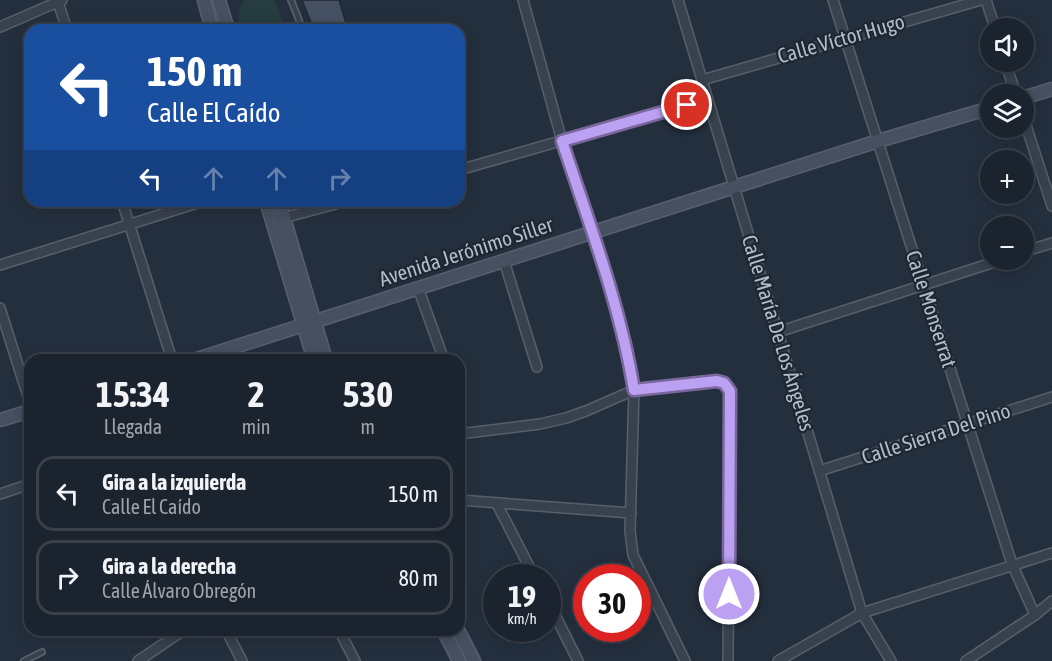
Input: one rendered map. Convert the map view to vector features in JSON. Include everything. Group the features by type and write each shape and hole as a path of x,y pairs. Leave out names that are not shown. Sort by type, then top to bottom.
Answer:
{"street":[{"path":"204,0 210,24"},
{"path":"219,0 226,24"},
{"path":"523,0 562,141 618,312 628,351 634,390 630,531 633,555 685,661"},
{"name":"Calle María De Los Ángeles","path":"678,0 862,612 891,661"},
{"name":"Calle Monserrat","path":"833,0 1012,564 1035,615"},
{"path":"984,0 991,18"},
{"name":"Calle Víctor Hugo","path":"702,80 984,0"},
{"path":"0,27 60,1 66,24"},
{"path":"1034,95 1052,89"},
{"path":"465,168 707,99"},
{"name":"Avenida Jerónimo Siller","path":"213,354 878,141 980,111"},
{"path":"1030,138 1052,206"},
{"path":"124,207 170,354"},
{"path":"0,265 184,207"},
{"path":"270,207 278,219 308,324 313,354"},
{"path":"278,219 279,207"},
{"path":"278,219 324,207"},
{"path":"1034,249 1052,243"},
{"path":"504,261 537,367"},
{"path":"778,332 980,267"},
{"path":"418,288 442,354"},
{"path":"0,308 24,385"},
{"path":"308,324 323,354"},
{"path":"465,433 540,424 566,418 634,390 717,381 724,383 730,391 728,661"},
{"name":"Calle Sierra Del Pino","path":"819,471 1052,397"},
{"path":"0,420 24,413"},
{"path":"0,494 24,486"},
{"path":"465,501 631,513"},
{"path":"497,504 528,564"},
{"path":"778,661 862,612 1052,553"},
{"path":"966,661 1052,601"},
{"path":"561,626 579,661"},
{"path":"138,661 175,636"},
{"path":"229,636 242,661"},
{"path":"342,636 355,661"},
{"path":"446,636 459,661"},
{"path":"461,636 474,661"}],"lane":[{"path":"291,0 300,24"},
{"path":"24,661 42,652"}],"green space":[{"path":"245,0 275,0 284,24 239,24 242,2"}],"building":[{"path":"302,0 339,0 346,23 312,24"}],"route":[{"path":"687,105 562,141 618,312 628,351 634,390 720,381 730,391 729,594"}]}
